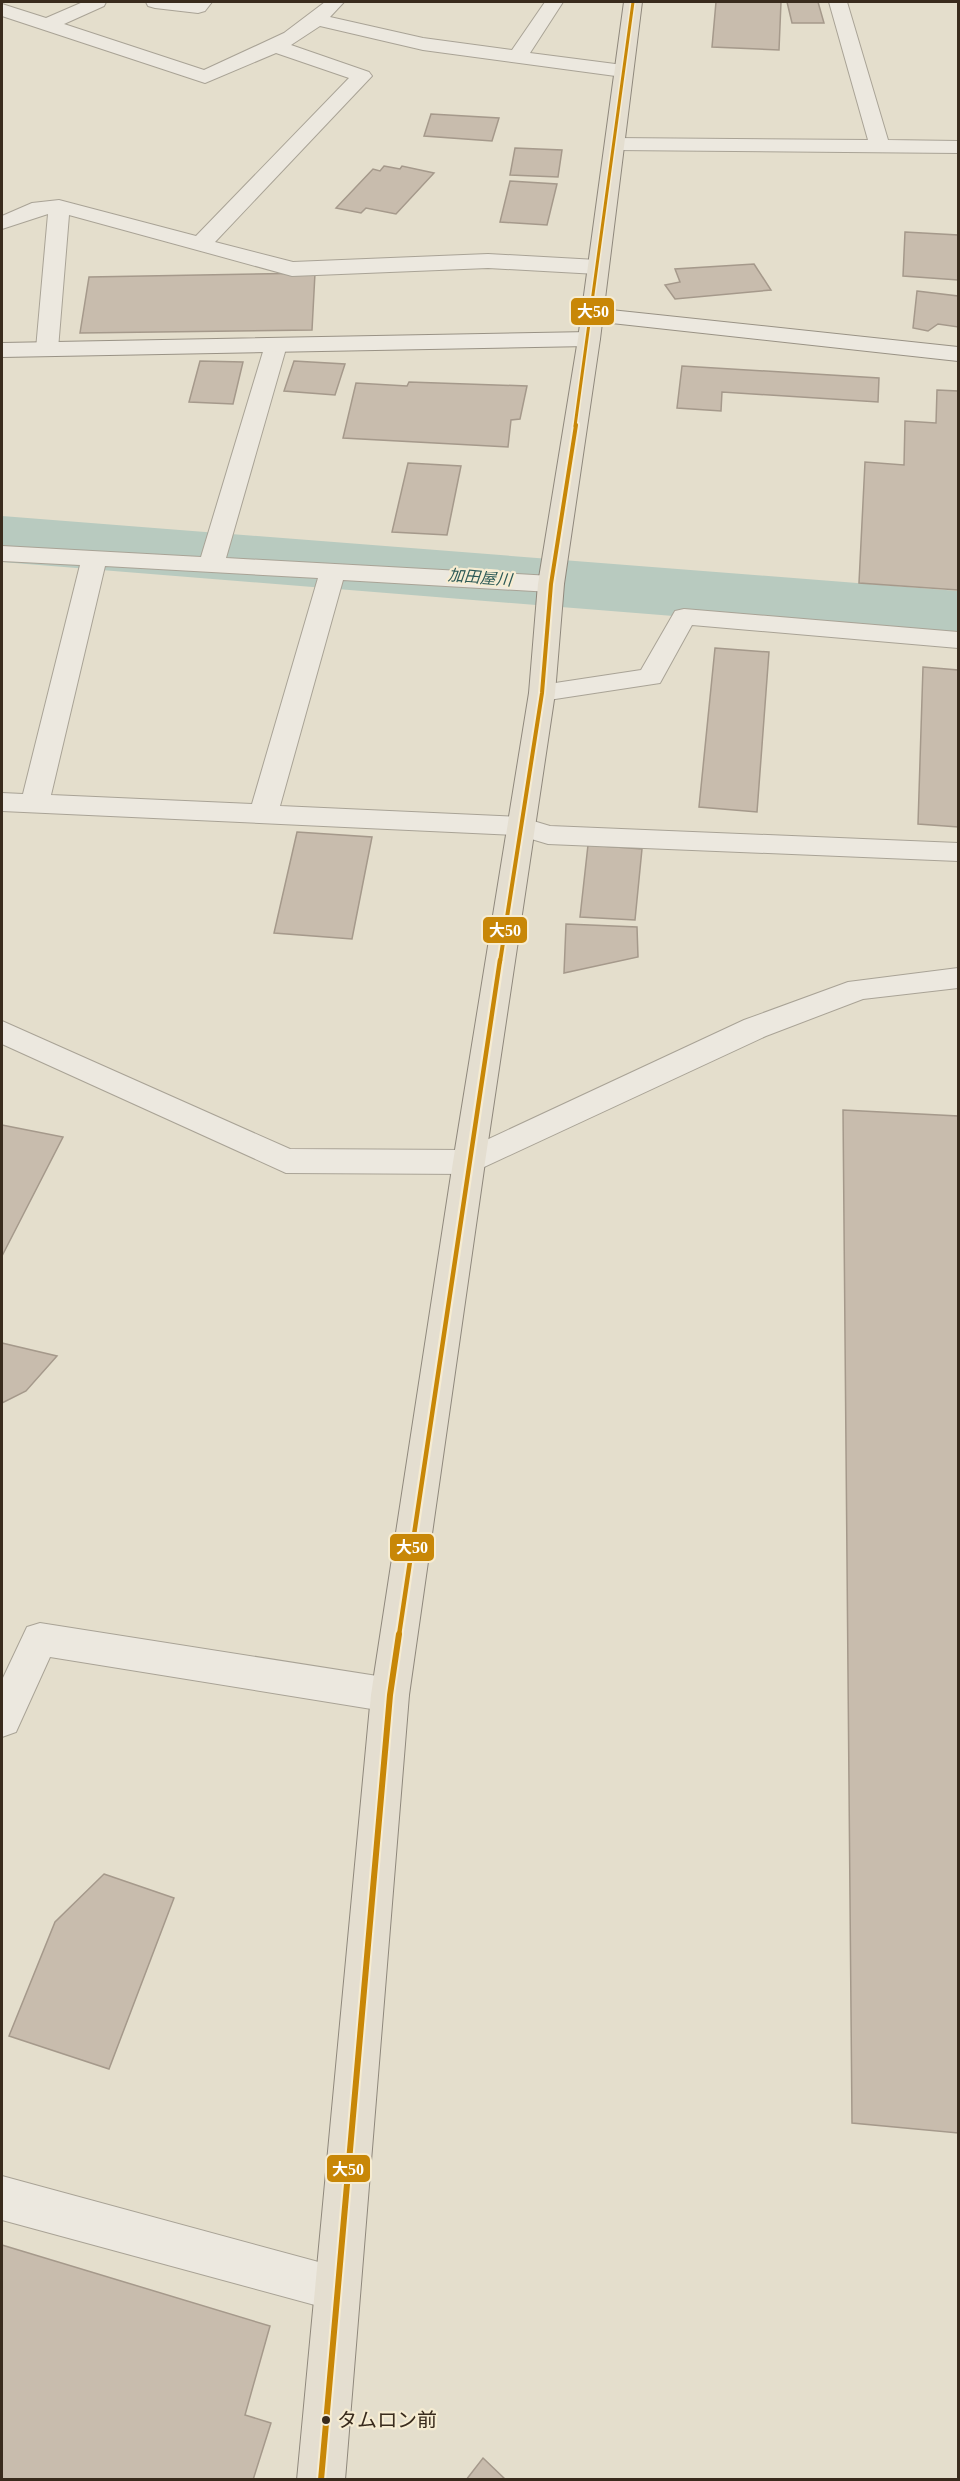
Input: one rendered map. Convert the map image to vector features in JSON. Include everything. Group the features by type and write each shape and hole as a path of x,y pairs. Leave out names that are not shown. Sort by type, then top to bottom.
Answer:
{"main road":[{"path":"321,2480 390,1695 469,1162 542,693 551,584 590,327 633,2"}],"street":[{"path":"46,25 96,2"},
{"path":"154,2 198,7 203,2"},
{"path":"2,10 204,77 275,46 319,20 335,2"},
{"path":"517,57 554,2"},
{"path":"838,2 880,147"},
{"path":"319,20 423,44 623,71"},
{"path":"200,245 362,76 275,46"},
{"path":"615,144 958,147"},
{"path":"47,350 59,206"},
{"path":"2,223 40,207 59,206 292,269 488,261 597,267"},
{"path":"2,350 276,345 590,327 958,354"},
{"path":"211,565 276,345"},
{"path":"2,553 551,584"},
{"path":"35,804 94,559"},
{"path":"263,814 333,572"},
{"path":"542,693 651,677 684,617 958,640"},
{"path":"2,802 520,826 548,835 958,852"},
{"path":"2,1032 286,1161 469,1162 755,1028 860,989 958,978"},
{"path":"2,1720 40,1639 390,1695"},
{"path":"2,2198 337,2289"}],"building":[{"path":"716,2 781,2 779,50 712,47"},
{"path":"787,2 818,2 824,23 792,23"},
{"path":"431,114 499,118 492,141 424,136"},
{"path":"515,148 562,150 558,177 510,175"},
{"path":"384,166 400,169 402,166 434,173 396,214 366,208 361,213 336,208 373,169 380,171"},
{"path":"510,181 557,184 547,225 500,222"},
{"path":"905,232 958,235 958,280 903,276"},
{"path":"754,264 771,290 675,299 665,285 680,282 675,269"},
{"path":"315,273 312,330 80,333 89,277"},
{"path":"917,291 958,296 958,327 938,324 928,331 913,328"},
{"path":"200,361 243,362 233,404 189,402"},
{"path":"294,361 345,364 335,395 284,391"},
{"path":"682,366 879,378 878,402 722,392 721,411 677,408"},
{"path":"409,382 527,386 520,419 511,420 508,447 343,438 356,383 407,386"},
{"path":"937,390 958,391 958,590 859,583 865,462 904,465 905,421 936,423"},
{"path":"408,463 461,466 447,535 392,532"},
{"path":"715,648 769,652 757,812 699,807"},
{"path":"923,667 958,670 958,827 918,824"},
{"path":"297,832 372,837 352,939 274,933"},
{"path":"588,845 642,849 635,920 580,917"},
{"path":"566,924 637,927 638,957 564,973"},
{"path":"843,1110 958,1116 958,2133 852,2123"},
{"path":"2,1125 63,1137 2,1256"},
{"path":"2,1343 57,1356 26,1391 2,1403"},
{"path":"104,1874 174,1898 109,2069 9,2036 55,1922"},
{"path":"2,2245 270,2326 245,2415 271,2423 253,2480 2,2480"},
{"path":"483,2458 506,2480 466,2480"}],"waterway":[{"name":"加田屋川","path":"2,539 958,615"}],"transit line":[{"name":"大50","path":"321,2480 390,1695 469,1162 542,693 551,584 589,339 633,2"}],"place":[{"name":"タムロン前","path":"326,2420"}]}
